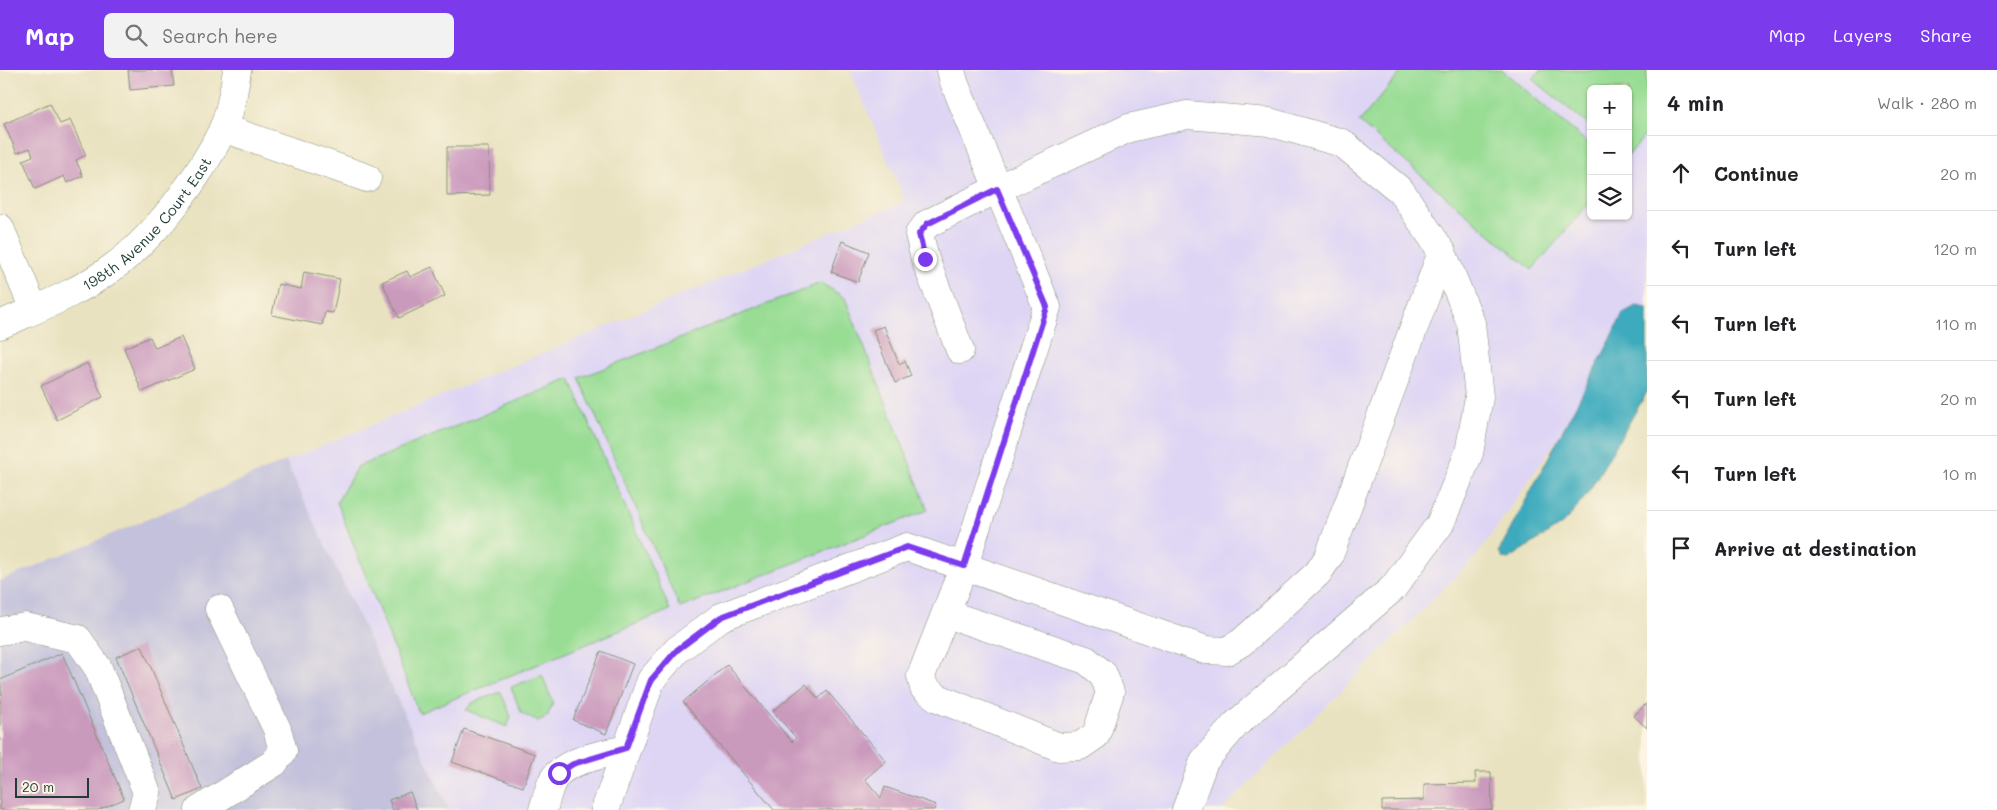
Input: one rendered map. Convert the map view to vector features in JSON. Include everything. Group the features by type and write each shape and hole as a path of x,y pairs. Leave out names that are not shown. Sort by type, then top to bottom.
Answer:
{"street":[{"name":"198th Avenue Court East","path":"0,325 78,289 112,268 132,252 181,196 223,128 237,70"},
{"path":"947,614 1086,660 1103,674 1110,692 1096,735 1080,746 1059,747 938,698 924,688 921,676 947,614 964,566 1047,307 997,189 954,82 951,70"},
{"path":"960,350 925,259 919,234 927,224 997,189 1129,128 1187,115 1269,122 1342,144 1401,191 1442,252 1471,323 1479,397 1469,453 1440,524 1393,588 1236,724 1204,761 1186,810"},
{"path":"223,128 367,178"},
{"path":"0,228 34,310"},
{"path":"604,810 651,680 677,650 721,617 907,547 1206,650 1227,651 1242,642 1318,573 1330,556 1442,252"},
{"path":"198,810 274,763 283,751 278,730 219,610"},
{"path":"0,631 25,627 78,640 98,668 148,793 142,810"},
{"path":"543,810 553,780 559,773 573,764 626,748"}],"shaded area":[{"path":"850,70 1647,70 1647,309 1478,554 1222,810 449,810 286,461 905,201"},
{"path":"286,461 449,810 0,810 0,581"}],"green space":[{"path":"1403,70 1502,70 1587,143 1587,206 1532,270 1359,122"},
{"path":"1541,70 1647,70 1647,133 1632,151 1632,85 1587,85 1587,124 1533,79"},
{"path":"821,283 845,298 928,510 680,608 579,378"},
{"path":"570,379 670,610 419,713 337,502 357,467"},
{"path":"542,675 553,703 547,717 537,721 521,713 511,687"},
{"path":"501,692 511,717 507,727 466,710 472,703"}],"water":[{"path":"1636,306 1647,308 1647,392 1588,493 1573,513 1562,524 1509,559 1502,558 1499,551 1623,313"}],"building":[{"path":"128,70 172,70 174,86 130,90"},
{"path":"50,103 60,124 70,120 86,155 76,160 83,176 67,183 64,176 35,189 23,160 33,156 30,148 17,153 4,124"},
{"path":"447,147 489,147 490,195 447,196"},
{"path":"842,241 869,252 858,282 831,272"},
{"path":"432,267 445,296 399,318 382,282 407,271 410,277"},
{"path":"304,272 340,279 333,313 325,312 322,325 272,315 278,284 301,289"},
{"path":"884,326 899,364 905,361 911,376 895,383 873,330"},
{"path":"150,337 155,348 181,337 195,369 142,392 124,348"},
{"path":"87,363 103,397 57,420 41,386"},
{"path":"142,646 202,789 176,800 116,657"},
{"path":"601,651 633,664 606,734 573,720"},
{"path":"62,653 124,799 98,810 0,810 0,695 2,694 0,680"},
{"path":"727,665 792,742 796,738 773,711 806,684 818,699 827,691 886,761 865,779 881,798 885,787 936,805 934,810 774,810 683,702"},
{"path":"1647,703 1647,728 1634,716"},
{"path":"464,729 535,754 523,787 452,762"},
{"path":"1475,772 1491,772 1492,810 1382,810 1382,801 1424,800 1424,784 1476,783"},
{"path":"410,792 417,810 393,810 389,800"}],"route":[{"path":"559,773 573,764 626,748 651,680 677,650 721,617 907,547 964,566 1047,307 997,189 927,224 919,234 925,259"}]}
